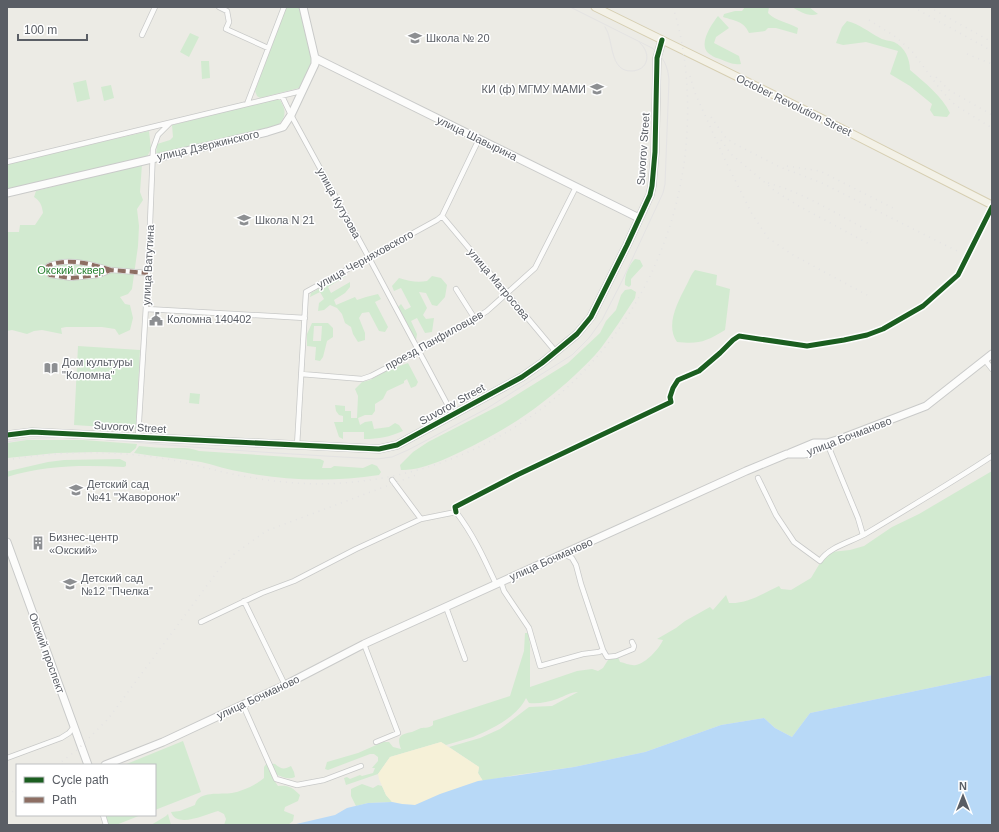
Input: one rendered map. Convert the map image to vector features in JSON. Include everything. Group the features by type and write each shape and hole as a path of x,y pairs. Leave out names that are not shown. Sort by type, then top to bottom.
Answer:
{"main road":[{"name":"October Revolution Street","path":"595,7 815,115 992,206"}],"street":[{"path":"142,36 155,7"},
{"path":"219,7 227,11 229,22 226,29 268,48"},
{"path":"247,104 284,7"},
{"path":"303,7 315,58"},
{"name":"Suvorov Street","path":"7,435 32,432 379,449 396,445 522,377 578,334 591,317 650,195 655,152 657,58 662,40"},
{"name":"улица Дзержинского","path":"7,193 283,127 291,115 315,64 315,58"},
{"name":"улица Шавырина","path":"315,58 639,218"},
{"path":"7,162 301,91"},
{"name":"улица Кутузова","path":"282,96 453,415"},
{"name":"улица Ватутина","path":"138,437 148,273 153,149 158,135 170,123"},
{"path":"442,216 479,139"},
{"name":"проезд Панфиловцев","path":"301,374 362,378 371,376 476,319 535,268 576,187"},
{"path":"603,650 540,666 529,628 498,583 469,528 456,512 455,507 517,475 671,402 670,397 678,380 699,371 739,336 807,346 867,335 898,321 932,298 958,275 992,206"},
{"name":"улица Черняховского","path":"297,446 306,292 442,216"},
{"name":"улица Матросова","path":"442,216 556,352"},
{"path":"111,270 99,275 71,278 50,275 47,272 48,266 53,264 87,263 111,270 148,273"},
{"path":"456,289 476,319"},
{"path":"146,309 305,318"},
{"name":"улица Бочманово","path":"108,764 150,748 286,685 364,644 686,497 814,443 827,443 840,439 926,406 992,354"},
{"path":"985,360 992,369"},
{"path":"827,443 858,518 863,535"},
{"path":"758,478 776,515 794,542 820,561 825,554 863,535 952,482 992,456"},
{"path":"392,480 422,519"},
{"path":"201,622 244,601 294,581 356,549 422,519 456,512"},
{"name":"Окский проспект","path":"7,542 88,764"},
{"path":"563,554 572,558 576,565 603,650 607,657 616,656 633,649 634,646 632,642"},
{"path":"244,601 286,685"},
{"path":"446,607 465,659"},
{"path":"364,644 398,733 376,742"},
{"path":"243,705 276,779 297,785 324,780 361,766"},
{"path":"7,758 61,738 69,733 74,727"}],"green space":[{"path":"286,7 300,7 312,59 311,64 299,88 260,98 257,96 255,91"},
{"path":"745,7 769,7 768,13 771,16 798,28 797,34 776,28 768,28 765,31 749,33 742,24 723,17 724,14 742,11"},
{"path":"792,7 809,7 818,14 808,14"},
{"path":"718,16 729,28 716,37 714,43 739,56 741,64 728,62 713,56 705,47 706,36"},
{"path":"847,21 860,26 882,39 898,44 904,50 908,58 910,70 942,101 950,113 947,117 934,116 930,110 932,104 910,86 890,74 898,51 866,42 843,45 836,43 842,27"},
{"path":"190,33 199,37 189,57 180,52"},
{"path":"201,61 209,61 210,78 202,79"},
{"path":"86,80 90,99 77,102 73,83"},
{"path":"111,85 114,98 104,101 101,87"},
{"path":"272,100 280,100 284,108 284,117 277,126 156,155 157,144 170,140 173,137 172,125"},
{"path":"149,131 151,149 147,157 7,190 7,164"},
{"name":"Окский сквер","path":"142,164 140,192 143,200 137,209 139,226 138,246 132,289 128,294 120,297 125,304 130,305 133,318 130,330 119,335 115,329 102,327 66,327 61,328 62,334 42,330 27,334 12,330 7,331 7,232 19,232 20,225 35,225 43,213 38,200 34,197 36,191"},
{"path":"635,259 640,260 643,266 631,279 631,285 629,287 625,285 625,278 629,267"},
{"path":"695,270 717,275 716,285 730,289 725,330 702,341 691,343 677,342 672,328 672,321 676,306"},
{"path":"346,274 346,276 328,287 331,293 350,282 350,287 345,293 334,300 336,305 355,297 357,300 378,294 381,299 375,302 388,327 385,332 379,331 369,312 362,313 359,318 365,333 365,340 358,342 351,327 345,323 342,314 337,308 330,305 324,310 318,311 319,303 324,299 320,292 310,297 311,293"},
{"path":"432,276 441,278 447,285 445,297 437,306 432,305 426,293 419,292 427,308 423,315 426,319 434,318 432,332 425,333 417,318 411,321 417,334 416,340 398,307 401,304 405,310 411,307 401,288 394,291 392,286 399,278 420,282 427,281"},
{"path":"631,289 636,292 635,298 601,348 575,375 541,404 504,429 461,452 420,468 401,470 400,465 413,452 428,442 502,404 568,363 600,333 606,321 616,310 621,295 625,290"},
{"path":"312,323 328,323 333,328 333,337 327,341 323,357 320,361 315,360 316,347 307,346 307,334","holes":["314,326 322,326 321,341 313,341"]},
{"path":"78,346 140,350 136,429 74,425"},
{"path":"408,363 418,382 416,386 411,388 407,379 404,383 387,391 383,399 375,404 375,411 372,415 365,415 358,418 360,425 365,422 372,421 374,429 389,427 395,423 399,425 403,431 374,439 364,439 364,432 343,432 343,439 339,437 334,422 343,422 343,416 339,415 336,411 335,405 345,406 345,411 351,411 351,418 357,418 358,396 355,389 362,382 370,380 386,371"},
{"path":"190,393 200,394 199,404 189,403"},
{"path":"27,440 83,440 137,444 136,448 130,453 56,453 7,458 7,443"},
{"path":"139,446 185,448 199,451 320,459 324,461 322,468 331,468 334,466 363,468 372,464 377,466 381,472 379,475 345,479 293,479 237,471 201,462 134,453"},
{"path":"120,459 126,462 126,466 79,466 50,468 7,477 7,472 9,471 48,462 64,460"},
{"path":"992,471 992,675 810,713 792,737 775,728 764,718 721,725 645,752 574,767 483,781 478,773 479,767 449,747 480,738 500,729 529,707 552,706 578,692 570,693 554,700 540,703 529,703 526,698 517,711 510,717 488,730 473,737 446,745 441,742 390,757 378,774 346,785 344,778 347,777 350,779 360,775 362,776 373,773 375,768 372,768 378,761 378,757 374,754 370,754 328,770 325,769 327,762 358,753 383,742 389,742 393,747 401,749 399,738 402,735 421,728 427,728 433,725 433,721 510,696 524,651 525,633 528,633 530,644 530,687 577,671 592,669 598,671 603,668 608,660 618,657 620,662 632,665 640,664 652,655 663,640 657,639 710,607 713,610 726,595 729,603 736,603 755,598 779,586 781,589 791,590 811,578 823,558 831,552 850,550 864,546 892,527 919,514"},
{"path":"183,741 201,792 156,810 156,764 126,764"},
{"path":"267,763 275,764 283,768 291,766 294,772 295,777 293,778 277,775 274,780 278,786 290,787 300,795 298,801 285,807 284,811 294,815 293,821 288,825 224,825 226,819 224,814 218,811 185,820 174,817 171,812 180,811 195,805 200,797 205,795 232,793 261,781 264,778 264,767"},
{"path":"362,784 373,788 378,785 382,786 386,795 392,802 368,803 356,806 351,796 351,789"},
{"path":"168,814 171,825 151,825 166,816"},
{"path":"105,816 138,816 116,825 109,825"}],"sand":[{"path":"441,742 479,767 478,773 483,781 467,785 415,805 392,802 386,795 378,774 390,757"}],"water":[{"path":"992,675 992,825 292,825 335,815 347,808 368,803 392,802 415,805 440,794 478,781 574,767 645,752 721,725 764,718 775,728 792,737 810,713"}],"tram line":[{"path":"7,442 47,438 88,438 220,449 377,459 392,457 486,409 572,355 589,338 602,320 663,193 665,184 669,80 664,62 659,54 652,48 570,7"},
{"path":"605,27 615,61 624,70 637,70 644,65 647,57 644,47 640,43"}],"railway":[{"path":"7,460 50,454 114,453 156,457 232,474 272,481 314,484 342,483 409,472 471,451 527,419 576,379 618,330 651,275 674,213 686,147 688,112 682,41 673,7"},
{"path":"913,7 992,51"},
{"path":"929,7 992,42"},
{"path":"869,20 893,35 911,50 940,89 955,105 992,128"},
{"path":"967,54 992,64"},
{"path":"690,76 695,93 726,162 752,214 768,238 793,255 867,295"},
{"path":"936,77 949,90 992,115"},
{"path":"711,117 726,138 735,144 780,167 822,183 961,253"},
{"path":"721,140 731,154 775,191 797,205 869,244"},
{"path":"787,166 820,171 897,210"},
{"path":"768,183 808,198 871,232"},
{"path":"58,764 77,750 108,719 220,568 233,555 266,531 416,475"},
{"path":"7,795 16,790"}],"marked path":[{"path":"111,270 80,262 63,262 48,266 47,272 50,275 71,278 99,275 111,270 148,273"}],"cycle path":[{"path":"7,435 32,432 379,449 397,445 522,377 542,363 577,334 591,317 650,195 655,152 657,58 662,40"},
{"path":"456,512 455,507 517,475 671,402 670,397 678,380 699,371 739,336 807,346 867,335 883,329 923,306 958,275 992,207"}],"place":[{"name":"Школа № 20","path":"415,38"},
{"name":"КИ (ф) МГМУ МАМИ","path":"597,89"},
{"name":"Школа N 21","path":"244,220"},
{"name":"Коломна 140402","path":"156,319"},
{"name":"Дом культуры \"Коломна\"","path":"51,368"},
{"name":"Детский сад №41 \"Жаворонок\"","path":"76,490"},
{"name":"Бизнес-центр «Окский»","path":"38,543"},
{"name":"Детский сад №12 \"Пчелка\"","path":"70,584"}]}
